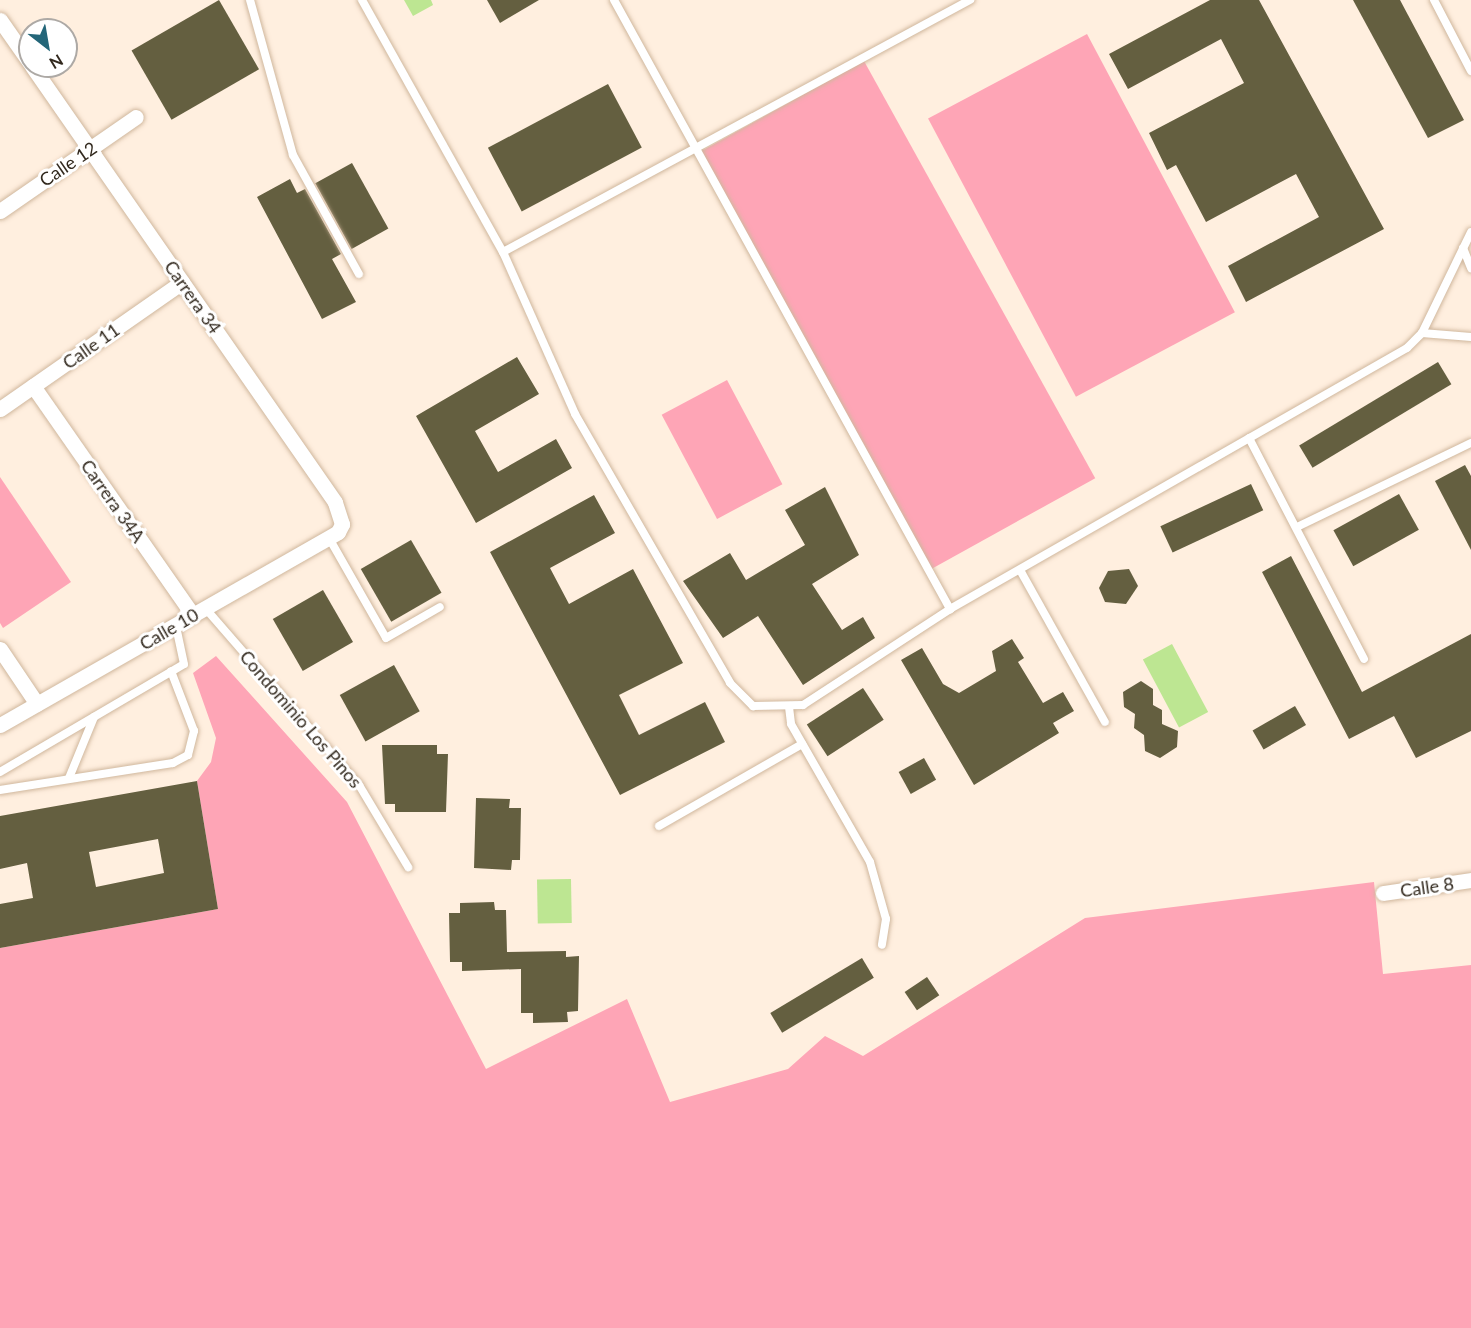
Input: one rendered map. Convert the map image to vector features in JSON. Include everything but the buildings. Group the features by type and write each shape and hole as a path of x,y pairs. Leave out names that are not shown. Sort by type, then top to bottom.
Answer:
{"street":[{"name":"Carrera 34","path":"0,20 18,46"},
{"name":"Carrera 34","path":"41,78 335,502 342,514 334,535"},
{"name":"Calle 12","path":"0,211 136,117"},
{"name":"Calle 11","path":"0,409 182,282"},
{"name":"Carrera 34A","path":"33,386 199,612"},
{"name":"Calle 10","path":"0,725 334,535"},
{"path":"0,649 37,704"},
{"name":"Calle 8","path":"1383,893 1471,880"}],"lane":[{"path":"250,0 293,155 359,274"},
{"path":"362,0 503,252 575,414 730,683 753,706 802,705 950,609 1407,348 1422,333 1471,232"},
{"path":"614,0 950,609"},
{"path":"503,252 970,0"},
{"path":"1434,0 1471,71"},
{"path":"1463,248 1471,268"},
{"path":"1422,333 1471,338"},
{"path":"1249,438 1364,659"},
{"path":"1297,527 1471,443"},
{"path":"334,535 386,638 440,607"},
{"path":"1020,570 1106,722"},
{"name":"Condominio Los Pinos","path":"199,612 359,785 408,867"},
{"path":"0,772 184,664 176,625"},
{"path":"0,790 173,763 188,756 194,731 171,671"},
{"path":"789,707 802,744 870,862 886,919 882,945"},
{"path":"69,778 94,717"},
{"path":"659,826 802,744"}],"shaded area":[{"path":"404,0 431,0 433,5 413,16"},
{"path":"1087,34 1235,312 1076,397 928,119"},
{"path":"864,61 1095,478 927,571 696,154"},
{"path":"727,380 782,484 717,519 662,415"},
{"path":"0,477 71,582 3,628 0,623"},
{"path":"1172,644 1208,712 1179,727 1143,659"},
{"path":"216,656 347,802 486,1069 627,999 670,1102 788,1069 825,1036 863,1056 1085,918 1374,882 1383,974 1471,965 1471,1328 0,1328 0,948 218,909 197,781 211,762 216,738 193,673"},
{"path":"571,879 572,923 538,924 537,880"}]}
